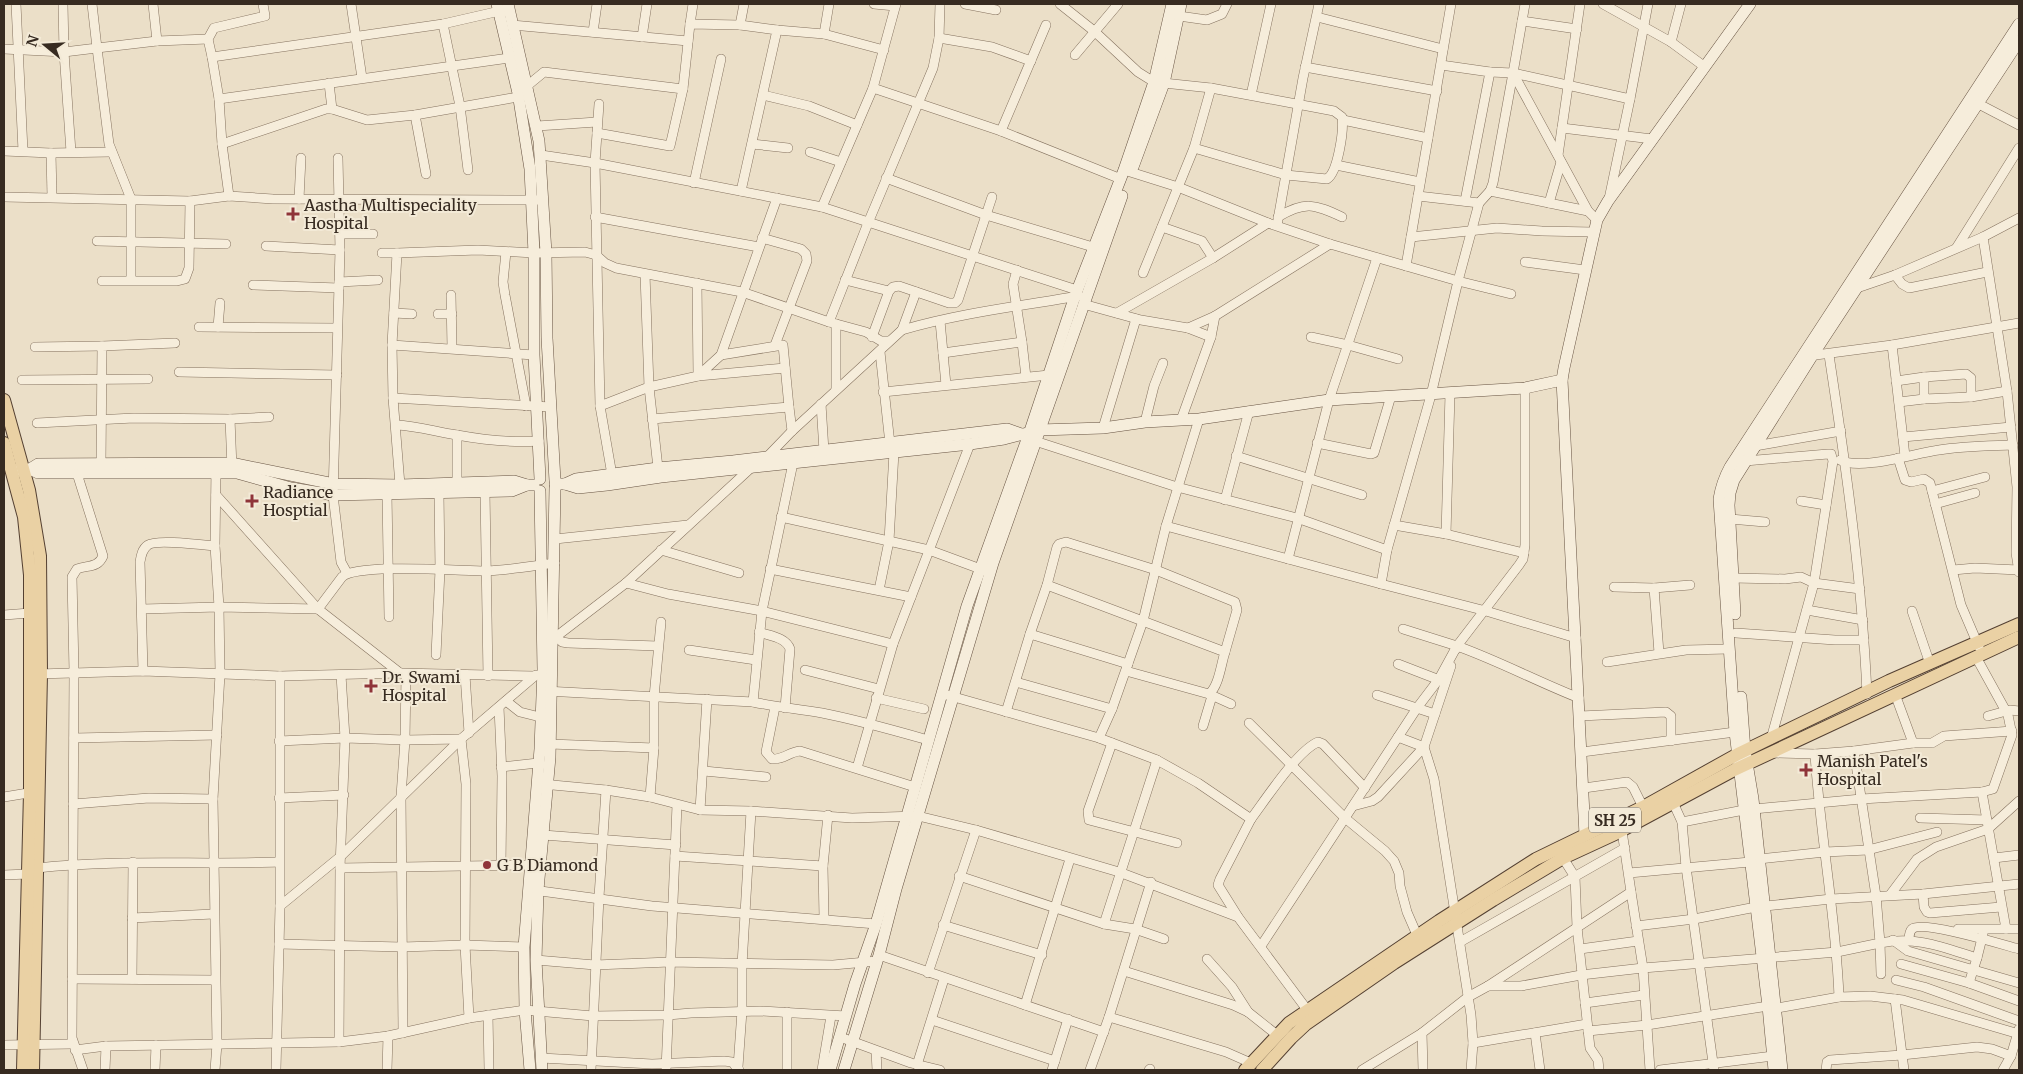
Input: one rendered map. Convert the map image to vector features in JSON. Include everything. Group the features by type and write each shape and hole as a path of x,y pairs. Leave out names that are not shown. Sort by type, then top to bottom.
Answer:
{"main road":[{"path":"4,400 24,517 30,575 30,612 35,674"},
{"path":"4,443 29,490 40,556 35,674 28,1044 23,1070"},
{"name":"SH 25","path":"1248,1066 1277,1035 1310,1015 1417,936 1456,917 1536,859 1643,807 1671,798 1741,753 1866,694 1889,681 1930,664 1979,651 2019,624"},
{"path":"1262,1070 1310,1015 1394,963 1456,917 1563,858 1622,831 1671,798 1895,694 1979,651 2019,637"},
{"path":"28,1044 33,1070"}],"street":[{"path":"16,4 23,151"},
{"path":"63,4 70,152"},
{"path":"92,4 111,152 131,199 131,280"},
{"path":"153,4 157,41"},
{"path":"229,196 222,144 219,99 208,40 210,32 217,26 247,22 265,16 263,4"},
{"path":"351,4 362,78"},
{"path":"593,32 597,4"},
{"path":"642,37 647,4"},
{"path":"597,133 670,146 683,89 693,4"},
{"path":"740,25 744,4"},
{"path":"824,34 829,4"},
{"path":"822,207 873,88 896,5 874,4"},
{"path":"836,390 832,323 845,280 932,68 939,38 940,4"},
{"path":"965,4 996,10"},
{"path":"1060,4 1094,31 1138,72 1159,82 1210,88 1337,112 1343,120 1428,138"},
{"path":"1075,55 1118,4"},
{"path":"1159,82 1172,4"},
{"path":"830,1070 863,962 912,816 985,571 1031,434 1159,82 1181,4"},
{"path":"1179,16 1210,19 1222,14 1227,4"},
{"path":"1250,95 1271,4"},
{"path":"1274,222 1286,175 1319,4"},
{"path":"1406,266 1441,64 1448,4"},
{"path":"1381,584 1387,550 1431,395 1471,231 1479,203 1490,191 1495,175 1525,4"},
{"path":"1549,203 1559,159 1580,4"},
{"path":"1603,4 1671,42 1705,67"},
{"path":"1608,201 1648,4"},
{"path":"1671,42 1681,4"},
{"path":"1585,835 1562,380 1597,220 1608,201 1750,4"},
{"path":"212,57 443,24 503,7"},
{"path":"503,7 512,25 513,60 523,90 530,169 546,253 547,338 557,484 551,633 543,669 547,692 550,744 548,785 543,836 524,947 525,1010 530,1070"},
{"path":"503,7 513,60 537,126 541,155 534,253 534,355 531,407"},
{"path":"1317,17 1443,49"},
{"path":"1522,21 1577,29"},
{"path":"443,24 460,106 468,170"},
{"path":"690,24 740,25 824,34 884,50"},
{"path":"1782,1070 1772,1007 1741,753 1729,505 1732,486 1806,356 1857,288 1974,101 2019,24"},
{"path":"512,25 688,41"},
{"path":"1001,131 1046,25"},
{"path":"741,191 778,30"},
{"path":"939,38 992,48 1031,61"},
{"path":"4,49 64,52 157,41 208,40"},
{"path":"1741,753 1735,732 1719,499 1723,479 1974,101 2019,41"},
{"path":"694,183 721,59"},
{"path":"219,99 452,66 513,60"},
{"path":"1441,64 1490,72 1513,73 1630,99"},
{"path":"1306,67 1436,91"},
{"path":"222,144 321,110 332,109 367,120 415,115 460,106 523,90 544,72 683,89"},
{"path":"1465,201 1490,72"},
{"path":"1513,73 1588,211 1597,220"},
{"path":"329,83 332,109"},
{"path":"873,88 1125,174 1178,187 1330,244 1458,281 1511,294"},
{"path":"1143,273 1194,148 1210,88"},
{"path":"763,95 809,106 857,125"},
{"path":"1974,101 2019,125"},
{"path":"598,104 595,162 600,406 612,475"},
{"path":"415,115 426,174"},
{"path":"1194,148 1286,175 1327,179 1334,173 1343,120"},
{"path":"537,126 597,122"},
{"path":"1562,128 1652,140"},
{"path":"752,144 788,148"},
{"path":"1957,247 2019,148"},
{"path":"4,151 51,153 111,152"},
{"path":"810,152 841,162"},
{"path":"51,153 52,197"},
{"path":"541,155 595,162 822,207 1016,270 1081,296 1117,313 1136,319 1188,328 1211,337"},
{"path":"299,199 301,158"},
{"path":"338,158 340,250 333,489 341,562 347,574"},
{"path":"1336,165 1420,182"},
{"path":"1031,434 1049,375 1081,296 1093,248 1125,174"},
{"path":"886,178 986,215 1093,248"},
{"path":"1490,191 1588,211"},
{"path":"4,197 190,201 229,196 273,199 537,200"},
{"path":"1418,196 1479,203"},
{"path":"698,376 721,355 777,198"},
{"path":"872,337 889,291 893,287 899,286 955,303 962,291 992,198"},
{"path":"102,281 177,281 185,279 189,268 190,201"},
{"path":"1117,313 1274,222 1291,209 1302,206 1318,207 1342,217"},
{"path":"596,217 801,249 806,254 807,262 775,345"},
{"path":"1857,288 1895,275 1983,237 2019,218"},
{"path":"1162,227 1202,241 1213,258"},
{"path":"1411,237 1497,228 1594,232"},
{"path":"340,234 373,234"},
{"path":"1953,570 1975,568 2019,571 2016,553 2017,487 2011,427 1983,237"},
{"path":"97,241 226,244"},
{"path":"1188,328 1215,316 1330,244"},
{"path":"266,246 340,250"},
{"path":"382,253 478,250 534,253 586,252 596,255 610,266 742,292 832,323 866,332 881,341 890,341"},
{"path":"506,252 503,282 515,354 531,407 538,441 536,485 542,565 551,633 562,642 568,643 658,646"},
{"path":"397,253 392,345 393,398 400,485"},
{"path":"1288,559 1329,400 1377,258"},
{"path":"1525,262 1585,270"},
{"path":"1016,270 1013,284 1026,378"},
{"path":"1895,275 1902,284 1909,288 1987,272"},
{"path":"645,274 649,387 658,468"},
{"path":"253,285 339,285 378,280"},
{"path":"845,280 889,291"},
{"path":"697,282 698,376"},
{"path":"902,330 916,292"},
{"path":"451,295 452,348"},
{"path":"551,633 626,583 750,468 768,456 792,431 902,330 925,323 1017,305 1081,296"},
{"path":"218,327 220,304"},
{"path":"394,313 412,314"},
{"path":"438,314 452,314"},
{"path":"1181,420 1211,337 1215,316"},
{"path":"1103,428 1136,319"},
{"path":"940,321 946,385"},
{"path":"1806,356 1829,355 1892,346 2019,323"},
{"path":"199,327 337,328"},
{"path":"1311,337 1348,344 1398,359"},
{"path":"943,353 1022,342"},
{"path":"35,347 175,343"},
{"path":"721,355 779,344 784,347 792,431"},
{"path":"392,345 534,355"},
{"path":"101,464 102,346"},
{"path":"1682,822 1749,810 1861,799 1982,792 1991,790 1995,786 2012,741 2012,730 1963,613 1953,570 1941,533 1932,491 1927,480 1920,479 1911,482 1905,480 1901,457 1902,437 1892,346"},
{"path":"879,590 889,541 892,448 883,392 880,352"},
{"path":"1829,355 1845,463 1860,589 1866,694"},
{"path":"1145,422 1154,386 1163,363"},
{"path":"600,406 649,387 698,376 785,368"},
{"path":"179,372 337,375"},
{"path":"883,392 1049,375"},
{"path":"1896,381 1924,377 1970,375 1972,382 1971,396"},
{"path":"1924,377 1924,399"},
{"path":"22,380 148,379"},
{"path":"76,468 232,468 311,492 400,485 514,481 536,485 548,494 557,484 576,479 658,468 824,451 970,444 1031,434 1103,428 1145,422 1199,419 1329,400 1525,388 1562,380"},
{"path":"1353,806 1372,801 1378,797 1424,747 1435,714 1442,681 1457,646 1486,611 1519,565 1524,553 1525,388"},
{"path":"1899,402 1971,396 2007,390"},
{"path":"1446,534 1450,394"},
{"path":"1317,443 1371,454 1374,453 1391,396"},
{"path":"393,398 551,407"},
{"path":"821,404 824,451"},
{"path":"652,419 789,407"},
{"path":"1225,500 1249,411"},
{"path":"37,424 134,418 269,417"},
{"path":"230,418 232,468"},
{"path":"1099,738 1112,709 1143,621 1166,526 1199,419"},
{"path":"396,425 424,427 457,435 507,442 538,441"},
{"path":"1902,437 2011,427"},
{"path":"557,484 578,488 793,463 1007,429 1031,434 1177,487 1298,518 1387,550"},
{"path":"1755,446 1840,431"},
{"path":"457,435 457,483"},
{"path":"857,768 893,644 970,444"},
{"path":"1745,461 1831,454 1845,463 1876,462 1939,450 2012,444"},
{"path":"1771,740 1814,583 1833,460 1831,454"},
{"path":"1236,456 1309,477 1362,495"},
{"path":"753,702 758,632 793,463"},
{"path":"17,470 38,473 101,464 216,468"},
{"path":"76,468 103,556 96,565 77,569 72,577 74,672 72,979 74,1047 83,1070"},
{"path":"215,1070 217,1044 213,914 213,799 220,674 216,546 216,468"},
{"path":"1932,491 1985,477"},
{"path":"333,489 387,494 439,493 516,491 536,485"},
{"path":"485,492 488,676"},
{"path":"1935,504 1975,492"},
{"path":"436,655 440,570 439,493"},
{"path":"387,494 389,617"},
{"path":"216,495 318,609 403,674"},
{"path":"1801,501 1826,505"},
{"path":"781,517 930,550 985,571"},
{"path":"1730,519 1765,522"},
{"path":"555,539 688,525"},
{"path":"1394,525 1446,534 1524,553"},
{"path":"1166,526 1486,611 1576,638"},
{"path":"143,671 140,562 142,552 149,544 160,542 216,546"},
{"path":"1006,712 1057,548 1062,542 1156,570 1235,602 1237,610 1202,726"},
{"path":"661,550 739,573"},
{"path":"318,609 347,574 389,570 487,571 554,563"},
{"path":"770,568 911,597"},
{"path":"1733,578 1784,579 1802,577 1814,583 1860,589"},
{"path":"626,583 668,594 762,611 893,644"},
{"path":"1047,585 1225,652"},
{"path":"1614,587 1654,588 1690,585"},
{"path":"1654,588 1659,654"},
{"path":"142,609 219,606 318,609"},
{"path":"1807,610 1863,620"},
{"path":"1912,611 1930,664"},
{"path":"4,615 30,612"},
{"path":"650,797 654,748 654,697 661,622"},
{"path":"1403,629 1457,646 1514,668 1550,687 1579,698"},
{"path":"758,632 783,640 790,649 785,708"},
{"path":"1736,633 1835,640 1864,640"},
{"path":"1030,634 1210,695 1231,704"},
{"path":"1607,662 1686,650 1729,649"},
{"path":"689,650 756,660"},
{"path":"1398,664 1442,681"},
{"path":"35,674 143,671 280,676 403,674 488,676 543,669"},
{"path":"280,906 341,856 465,736 543,669"},
{"path":"805,670 924,709"},
{"path":"403,674 405,740 401,796 403,1034"},
{"path":"339,1042 340,868 345,738 341,675"},
{"path":"465,675 465,945 469,1018"},
{"path":"276,1070 280,906 280,676"},
{"path":"1261,946 1417,708 1442,681"},
{"path":"1016,682 1112,709"},
{"path":"547,692 753,702 869,723 928,740"},
{"path":"547,692 540,716 530,865 533,890 541,1064 591,1060 666,1067 710,1066 732,1062 738,1069"},
{"path":"1895,694 1913,743"},
{"path":"1377,695 1435,714"},
{"path":"948,696 1099,738 1157,760 1198,783 1251,819"},
{"path":"844,1070 878,958 912,816 915,787 928,740 948,696"},
{"path":"700,810 704,771 707,699"},
{"path":"503,704 520,712 540,716"},
{"path":"501,866 503,704"},
{"path":"775,707 767,745 768,756 772,759 782,759 793,752 800,751 915,787"},
{"path":"1988,716 2005,711 2019,711"},
{"path":"1580,716 1666,712 1671,716 1672,741"},
{"path":"1249,723 1345,818 1386,850 1394,861 1399,873 1400,886 1407,912 1417,936"},
{"path":"1771,753 1815,754 1854,751 1913,743 1932,743 1944,736 2012,730"},
{"path":"1582,752 1735,732"},
{"path":"74,738 217,735"},
{"path":"279,741 345,738 405,740 465,736"},
{"path":"1398,737 1424,747"},
{"path":"1310,1015 1238,917 1220,889 1219,882 1251,819 1292,765 1312,745 1318,742 1323,744 1364,788"},
{"path":"1112,743 1087,816 1089,820 1177,843"},
{"path":"550,744 654,748"},
{"path":"1424,747 1434,779 1460,942 1473,1043 1471,1070"},
{"path":"1854,751 1876,896 1881,974"},
{"path":"1815,754 1818,804 1837,952 1839,997"},
{"path":"1104,924 1119,872 1157,760"},
{"path":"501,767 538,763"},
{"path":"704,771 766,777"},
{"path":"1584,788 1627,782 1633,787 1643,807"},
{"path":"536,784 606,790 650,797 700,810 828,815 852,818 912,816 976,830 1119,872 1151,882 1238,917"},
{"path":"591,1070 595,965 606,790"},
{"path":"4,796 34,792"},
{"path":"1982,792 2006,929"},
{"path":"279,798 344,795"},
{"path":"74,804 149,798 213,799"},
{"path":"1671,798 1682,822 1686,867 1713,1067"},
{"path":"1890,895 1916,859 1936,847 1987,825 2019,801"},
{"path":"666,1067 677,805"},
{"path":"738,1069 751,811"},
{"path":"824,918 823,866 828,815"},
{"path":"1920,818 1987,825"},
{"path":"928,973 976,830"},
{"path":"1622,831 1643,968 1650,1070"},
{"path":"1629,873 1825,852 1868,850 1937,832"},
{"path":"543,836 676,845"},
{"path":"1460,942 1625,848"},
{"path":"1994,858 2019,855"},
{"path":"675,856 823,866"},
{"path":"1563,858 1575,877 1581,975 1590,1048 1598,1060 1599,1070"},
{"path":"1025,1004 1042,956 1070,859"},
{"path":"132,979 133,862"},
{"path":"4,875 73,864 279,862"},
{"path":"340,868 466,864 530,865"},
{"path":"959,876 1104,924 1135,929 1164,939"},
{"path":"1090,1070 1124,971 1135,929 1151,882"},
{"path":"1636,926 1694,919 1760,907 1831,899 1923,894 2019,884"},
{"path":"533,890 672,907 824,918 876,924"},
{"path":"1362,1070 1422,1033 1468,997 1488,986 1632,892"},
{"path":"1923,894 1924,907 1930,913 2002,907"},
{"path":"132,918 213,914"},
{"path":"944,925 1042,956"},
{"path":"1909,940 1911,931 1916,928 1948,930 2019,929"},
{"path":"1970,983 1984,929"},
{"path":"1948,930 2019,949"},
{"path":"1488,986 1521,986 1581,975 1643,968 1837,952 1893,940 1920,941 1977,958"},
{"path":"1893,940 1908,951 2019,983"},
{"path":"1580,949 1638,941"},
{"path":"279,944 524,947"},
{"path":"536,960 595,965 670,962 742,965 833,965 863,962 878,958 1025,1004 1104,1032"},
{"path":"1207,959 1232,987 1248,1012"},
{"path":"1901,964 1970,983 2019,1001"},
{"path":"1124,971 1234,1005 1248,1012 1277,1035"},
{"path":"913,1066 932,1020 944,978"},
{"path":"72,979 215,980"},
{"path":"1896,980 1924,987 2019,1021"},
{"path":"1585,1003 1644,996"},
{"path":"1473,1043 1535,1033 1646,1025 1839,997 1870,996 1895,999 2019,1032 2011,1056 2003,1070"},
{"path":"1895,999 1904,1070"},
{"path":"1772,1007 1774,1070"},
{"path":"4,1045 28,1044 74,1047 339,1042 403,1034 469,1018 525,1010 593,1016 668,1015 742,1011 846,1016"},
{"path":"787,1012 787,1070"},
{"path":"488,1015 489,1070"},
{"path":"822,1070 831,1016"},
{"path":"1109,1017 1226,1052 1248,1066"},
{"path":"932,1020 1054,1066 1068,1019"},
{"path":"1422,1033 1423,1070"},
{"path":"1535,1033 1540,1070"},
{"path":"388,1036 388,1070"},
{"path":"840,1037 913,1066 940,1070"},
{"path":"155,1070 156,1045"},
{"path":"105,1070 106,1046"},
{"path":"1826,1070 1830,1060 1977,1047 1992,1049 2011,1056"},
{"path":"876,1051 877,1070"},
{"path":"1660,1070 1713,1067 1773,1056"}],"place":[{"name":"Aastha Multispeciality Hospital","path":"293,214"},
{"name":"Radiance Hosptial","path":"252,501"},
{"name":"Dr. Swami Hospital","path":"371,686"},
{"name":"Manish Patel's Hospital","path":"1806,770"},
{"name":"G B Diamond","path":"487,865"}]}
